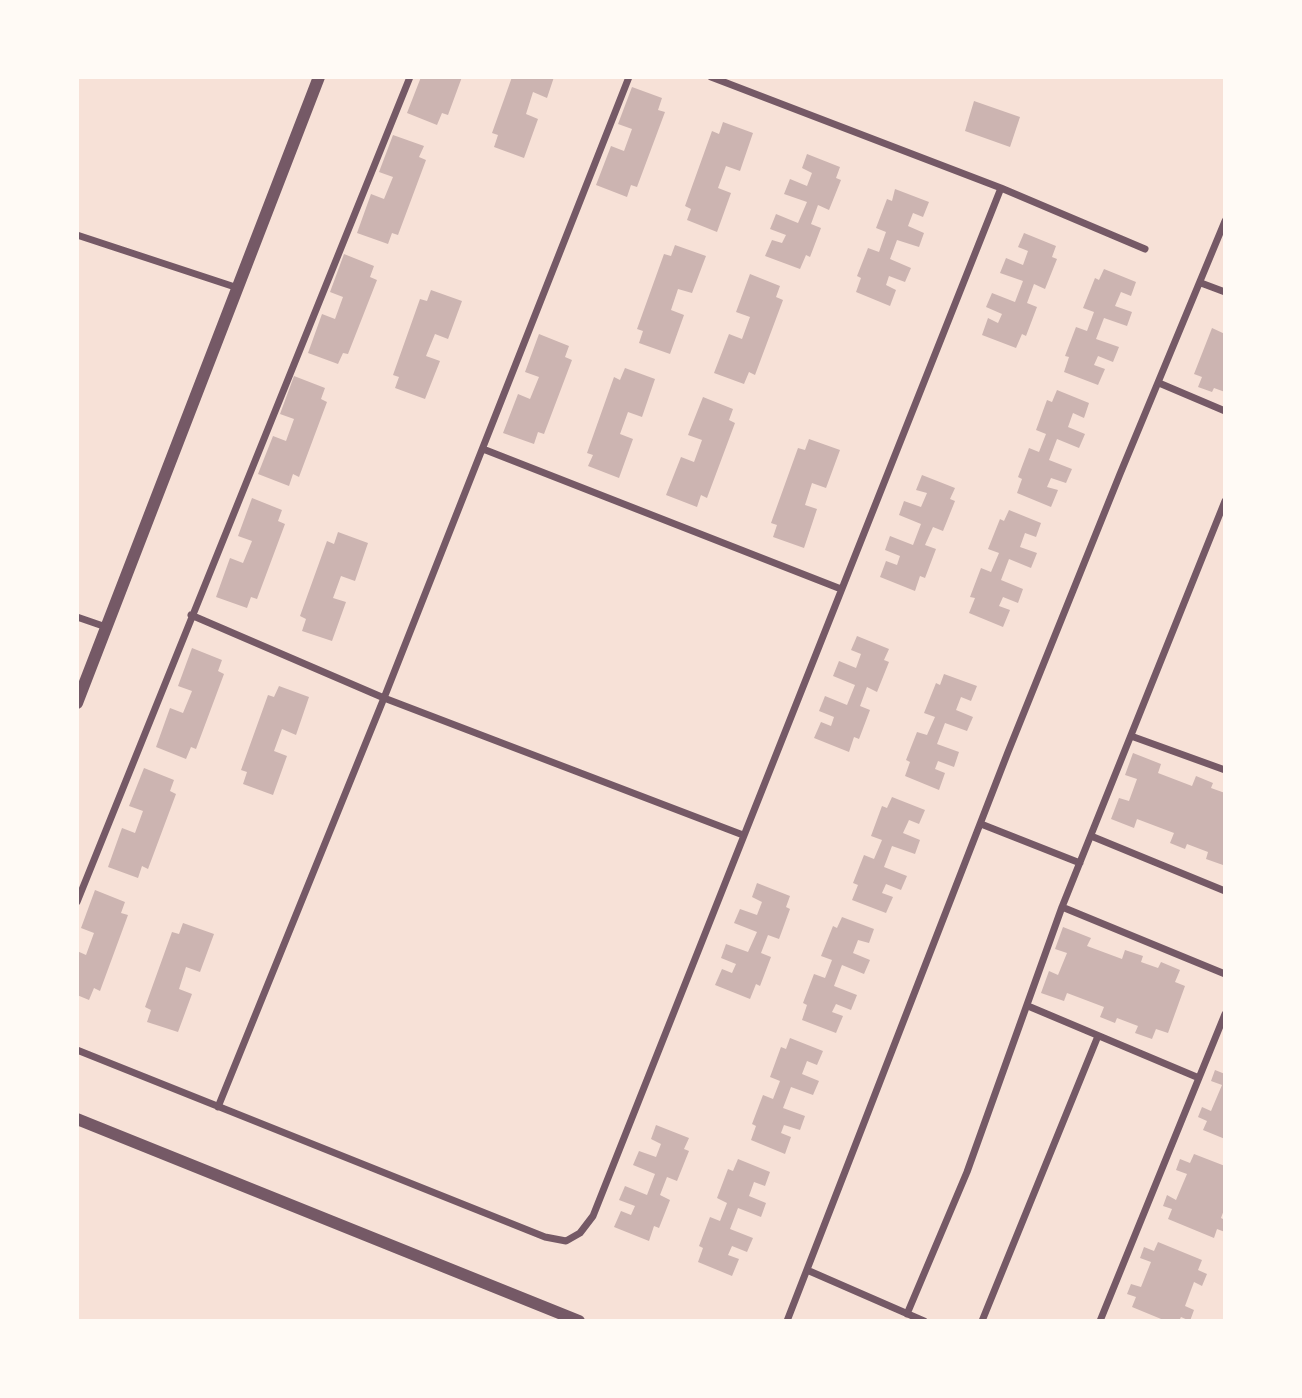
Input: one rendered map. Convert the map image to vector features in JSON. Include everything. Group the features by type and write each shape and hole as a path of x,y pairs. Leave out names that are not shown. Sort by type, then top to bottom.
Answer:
{"street":[{"path":"77,703 320,77"},
{"path":"77,902 410,77"},
{"path":"218,1107 384,698 629,77"},
{"path":"711,77 1001,188 1145,249"},
{"path":"77,1050 544,1237 566,1241 580,1233 593,1216 1001,188"},
{"path":"787,1321 1120,474 1225,221"},
{"path":"77,235 239,289"},
{"path":"1201,283 1225,292"},
{"path":"1159,383 1225,411"},
{"path":"483,449 841,589"},
{"path":"907,1314 967,1172 1062,906 1225,501"},
{"path":"191,615 384,698 743,835"},
{"path":"77,617 106,627"},
{"path":"1131,736 1225,770"},
{"path":"981,824 1080,863"},
{"path":"1091,836 1225,891"},
{"path":"1062,906 1225,974"},
{"path":"1028,1006 1199,1078"},
{"path":"1100,1321 1225,1014"},
{"path":"982,1321 1098,1035"},
{"path":"77,1119 579,1321"},
{"path":"807,1270 924,1321"}],"building":[{"path":"421,77 462,77 448,115 442,113 437,125 407,113"},
{"path":"512,77 554,77 547,98 533,92 526,114 538,119 524,158 494,147 498,135 492,133"},
{"path":"632,87 662,98 658,110 665,112 637,187 631,185 627,197 596,185 611,146 624,151 632,129 618,124"},
{"path":"974,101 1020,117 1010,147 965,131"},
{"path":"723,122 753,133 740,171 726,166 718,188 731,193 717,232 687,220 691,209 685,206 712,131 719,134"},
{"path":"393,135 424,146 419,157 426,160 398,235 392,233 388,244 357,233 371,194 384,199 393,177 379,172"},
{"path":"807,154 840,167 836,178 841,180 829,210 818,205 811,224 821,228 810,257 806,255 800,269 765,256 772,240 782,243 786,235 770,229 776,214 798,223 807,202 784,194 790,179 807,186 812,173 802,168"},
{"path":"895,189 929,202 923,217 913,213 908,226 924,233 919,247 897,240 890,259 911,268 905,282 889,276 886,285 896,290 890,306 856,292 861,278 857,276 868,248 879,252 886,232 876,228 887,199 892,201"},
{"path":"1024,233 1056,246 1052,257 1057,259 1045,289 1034,284 1027,303 1037,307 1026,336 1022,334 1016,348 982,335 988,318 998,323 1002,314 986,307 992,293 1015,302 1023,281 1000,273 1006,258 1023,265 1028,251 1018,247"},
{"path":"675,245 706,256 692,293 678,289 671,310 684,315 670,354 639,343 643,331 637,329 664,254 671,256"},
{"path":"344,254 374,266 370,277 377,280 348,354 343,353 338,364 308,353 322,314 335,319 343,297 330,292"},
{"path":"1104,269 1136,282 1131,296 1121,292 1115,306 1132,312 1127,326 1104,318 1096,339 1119,347 1113,362 1098,356 1094,365 1105,369 1098,385 1064,372 1069,357 1065,356 1076,327 1087,331 1094,312 1083,308 1095,278 1099,280"},
{"path":"750,274 780,286 776,297 783,300 755,375 749,372 744,384 714,373 729,334 742,339 750,317 736,312"},
{"path":"431,290 462,301 448,339 435,334 426,356 440,361 425,399 395,388 399,377 393,375 420,299 427,301"},
{"path":"1212,328 1225,334 1225,392 1214,388 1212,392 1198,387 1202,377 1194,374"},
{"path":"539,334 569,346 565,357 572,360 544,434 538,432 534,444 503,433 518,394 530,399 539,377 525,372"},
{"path":"625,368 655,379 642,417 628,412 620,434 633,439 619,478 588,466 593,455 587,453 614,377 620,380"},
{"path":"294,376 325,388 321,399 327,402 299,477 293,474 289,486 258,474 273,436 286,441 294,419 280,414"},
{"path":"1057,390 1089,403 1084,418 1073,413 1068,427 1085,434 1079,448 1057,439 1049,460 1072,469 1066,483 1051,478 1047,487 1058,490 1051,507 1017,493 1022,479 1018,477 1029,448 1039,452 1046,434 1036,430 1047,400 1052,402"},
{"path":"703,397 733,409 729,420 735,423 707,498 701,495 697,507 666,495 681,457 694,462 702,440 688,435"},
{"path":"809,439 840,450 826,488 812,483 805,505 817,509 804,548 773,537 777,525 771,523 798,448 805,450"},
{"path":"922,475 955,488 950,499 955,501 943,531 933,527 925,545 936,549 925,578 920,576 915,591 880,577 886,561 897,565 900,556 885,550 890,536 913,545 921,524 899,515 904,501 921,507 927,493 916,490"},
{"path":"252,498 282,510 278,521 285,524 257,599 251,597 247,608 216,597 230,558 243,563 252,541 238,536"},
{"path":"1009,510 1041,523 1036,537 1025,533 1020,547 1037,553 1031,568 1009,559 1001,580 1023,589 1018,603 1003,597 999,606 1010,610 1003,627 969,613 975,598 970,597 981,568 991,572 999,553 988,549 1000,519 1004,521"},
{"path":"338,532 368,543 355,581 341,576 333,598 346,602 332,641 302,631 306,619 300,616 327,541 334,544"},
{"path":"857,636 889,649 884,660 889,662 877,692 867,687 860,706 870,710 859,739 854,737 849,752 814,738 821,722 831,726 834,717 819,711 825,696 847,705 855,685 833,676 839,661 856,668 861,654 851,650"},
{"path":"192,648 222,660 218,671 224,674 196,749 191,747 186,759 156,747 170,708 183,713 192,691 178,686"},
{"path":"944,674 977,686 971,701 961,697 956,710 973,717 967,731 945,723 937,744 959,752 954,767 938,761 935,769 945,773 939,790 905,776 910,762 906,760 917,732 927,735 935,717 924,713 936,683 940,685"},
{"path":"279,686 309,697 296,735 282,729 274,751 287,756 273,795 243,784 247,772 241,770 268,695 274,697"},
{"path":"1133,753 1161,764 1158,773 1192,786 1196,776 1213,783 1211,788 1225,793 1223,865 1206,859 1208,852 1187,844 1185,849 1170,843 1174,833 1137,819 1134,828 1111,819 1119,798 1129,801 1137,779 1125,775"},
{"path":"144,768 174,780 170,791 176,794 148,869 142,866 138,878 108,867 122,828 135,833 143,811 129,806"},
{"path":"892,797 925,810 919,824 909,820 903,833 920,840 915,854 892,846 884,867 907,876 901,890 886,884 882,893 893,897 886,913 852,900 858,885 853,883 864,855 874,859 882,840 871,836 882,806 887,808"},
{"path":"757,883 790,896 786,907 790,909 779,939 768,935 761,953 771,957 760,986 756,984 750,999 715,985 722,969 732,973 736,964 721,958 726,944 748,952 757,932 734,923 740,909 757,915 762,902 752,897"},
{"path":"95,890 125,902 121,913 128,915 100,991 94,988 89,1000 77,995 77,951 86,955 94,933 81,928"},
{"path":"842,917 874,929 869,943 858,940 853,953 870,960 864,974 842,965 834,986 857,995 851,1010 836,1004 832,1012 843,1016 836,1033 802,1020 807,1005 803,1003 814,974 825,978 832,960 821,956 833,926 837,928"},
{"path":"183,923 214,934 200,972 186,967 179,989 192,994 178,1032 147,1022 151,1010 145,1007 172,932 179,934"},
{"path":"1063,927 1091,938 1087,946 1122,959 1125,950 1143,956 1141,962 1158,968 1161,962 1180,970 1175,982 1185,986 1168,1033 1156,1029 1152,1039 1135,1033 1138,1026 1117,1018 1115,1023 1100,1017 1104,1007 1067,993 1064,1001 1041,993 1049,971 1058,975 1067,953 1055,949"},
{"path":"790,1038 823,1051 817,1065 807,1061 802,1074 819,1081 813,1095 791,1087 783,1108 805,1116 800,1130 784,1125 781,1133 791,1137 785,1154 751,1140 756,1126 752,1124 763,1095 773,1099 780,1081 770,1077 781,1047 786,1049"},
{"path":"1215,1070 1225,1074 1225,1139 1203,1130 1207,1121 1198,1117 1202,1107 1211,1111 1222,1085 1211,1081"},
{"path":"656,1125 689,1138 684,1149 689,1151 677,1181 667,1177 660,1195 670,1200 659,1228 654,1226 649,1241 614,1227 621,1211 631,1215 635,1206 619,1200 625,1186 647,1195 655,1174 633,1165 639,1151 656,1157 661,1144 651,1139"},
{"path":"1194,1154 1225,1166 1225,1207 1221,1218 1225,1220 1225,1232 1217,1229 1214,1238 1168,1219 1172,1209 1163,1206 1167,1195 1176,1200 1187,1174 1176,1170 1180,1159 1190,1163"},
{"path":"738,1159 770,1172 765,1186 754,1182 749,1196 766,1203 761,1217 738,1208 730,1229 753,1238 747,1252 732,1246 728,1255 739,1259 732,1276 698,1262 703,1248 699,1246 710,1217 720,1221 727,1203 717,1198 728,1169 733,1171"},
{"path":"1158,1242 1202,1260 1198,1270 1207,1274 1202,1286 1194,1282 1185,1306 1194,1310 1190,1321 1181,1317 1179,1321 1166,1321 1132,1307 1136,1297 1127,1294 1131,1284 1141,1287 1151,1262 1140,1258 1144,1247 1154,1251"}]}
